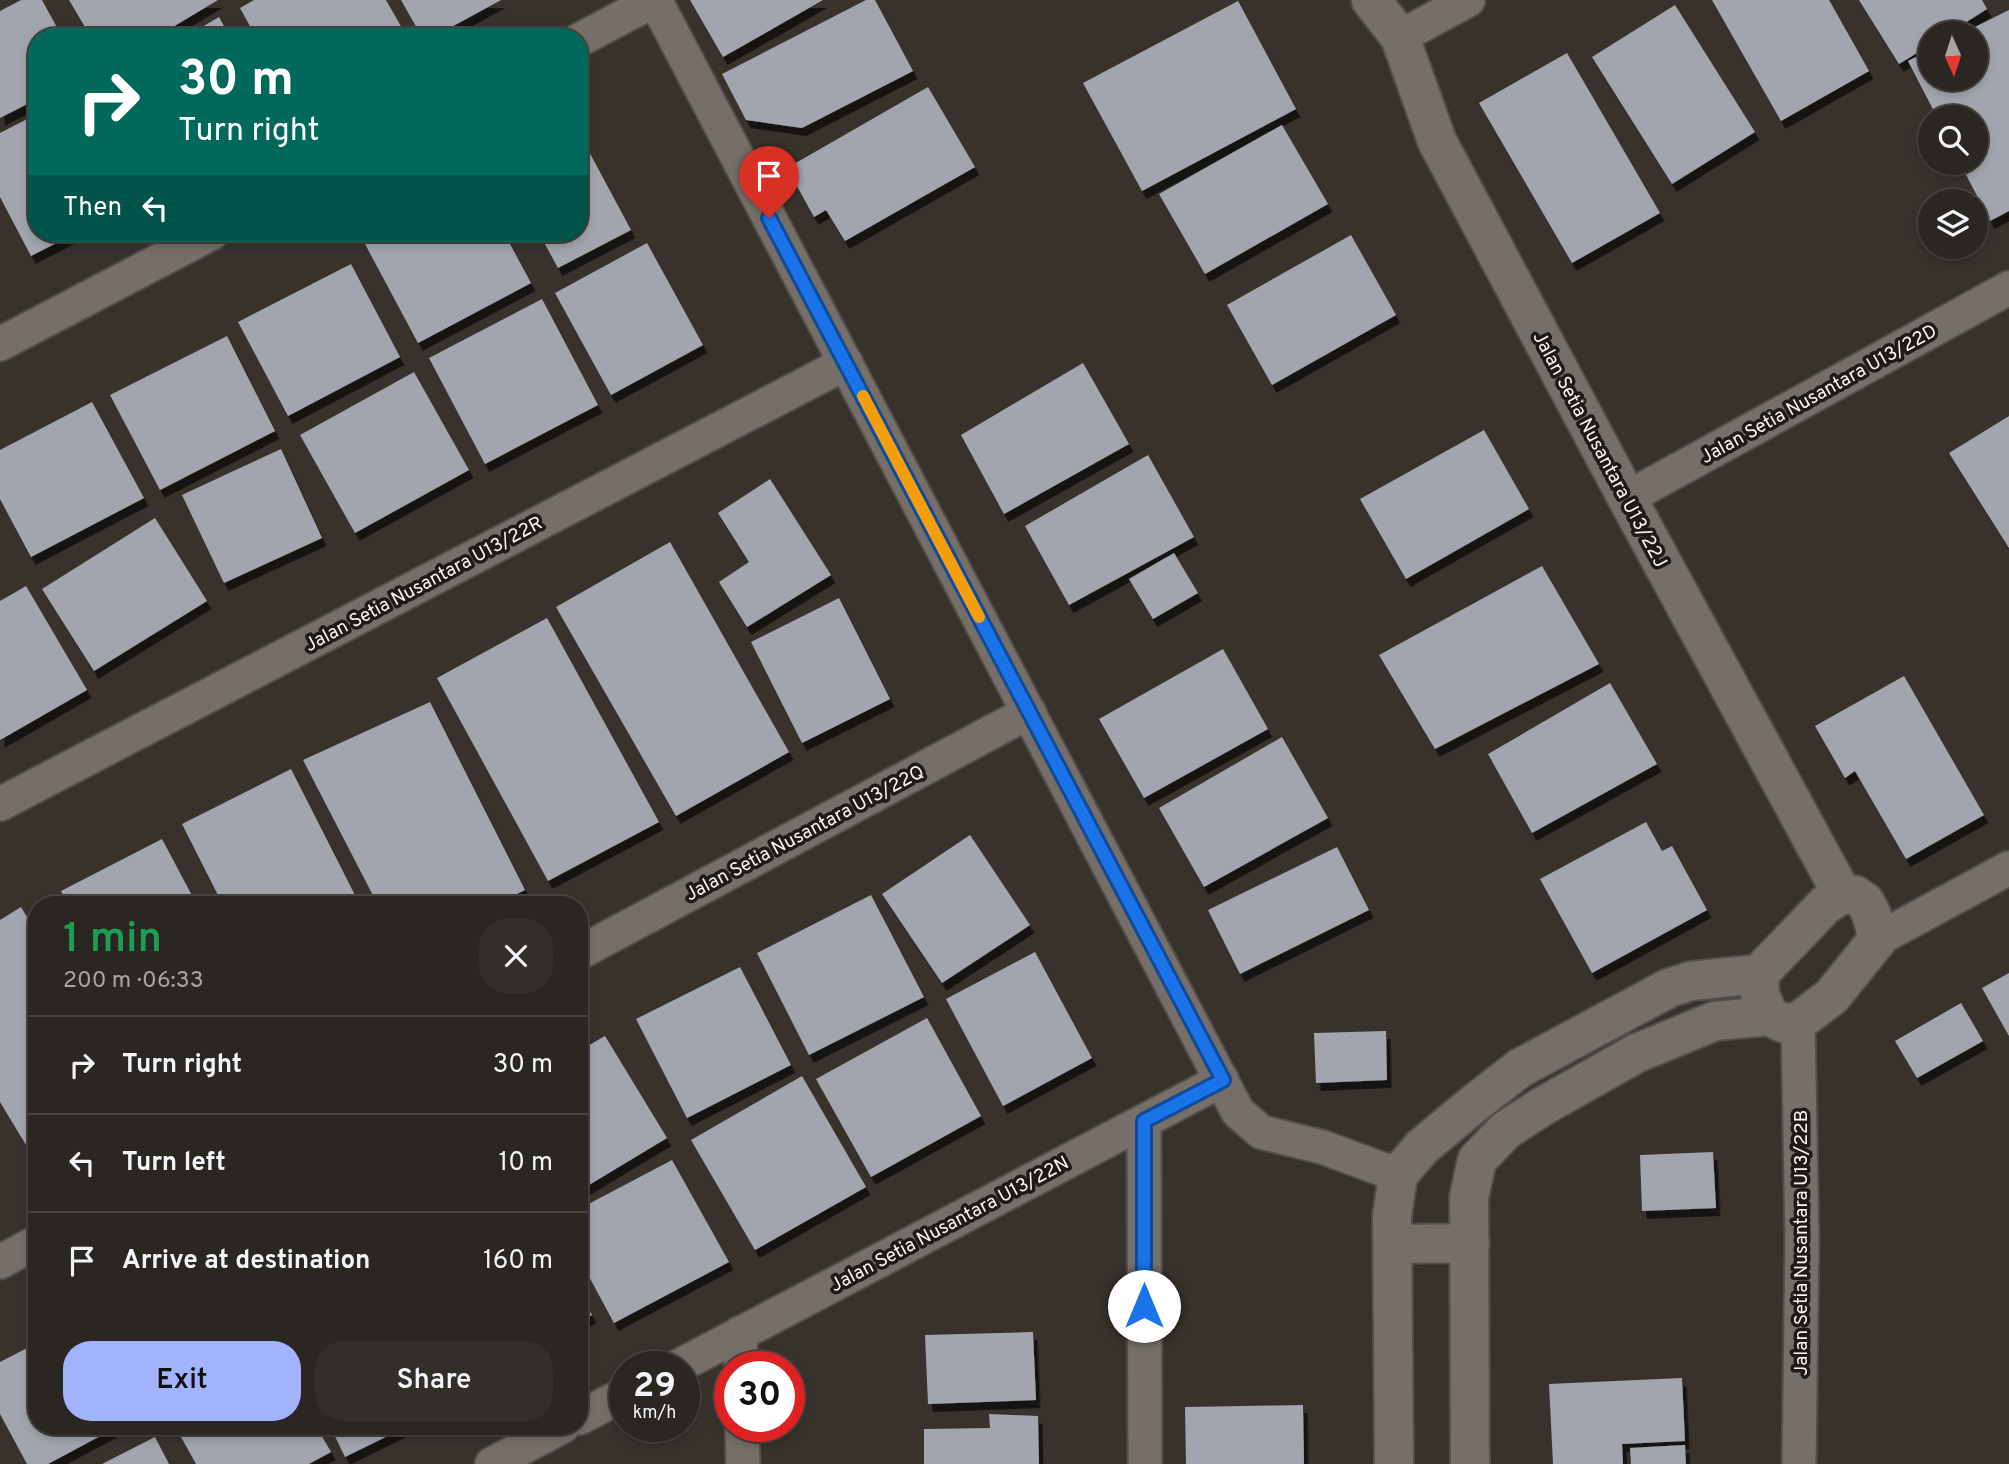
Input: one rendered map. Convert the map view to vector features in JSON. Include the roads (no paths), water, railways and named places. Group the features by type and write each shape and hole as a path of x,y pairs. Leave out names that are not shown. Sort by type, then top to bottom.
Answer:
{"street":[{"path":"588,35 655,0 1238,1112 1261,1132 1322,1147 1410,1161 1477,1160"},
{"name":"Jalan Setia Nusantara U13/22J","path":"1371,0 1400,37 1437,141 1842,894"},
{"path":"1400,37 1468,0"},
{"path":"0,344 195,242"},
{"name":"Jalan Setia Nusantara U13/22D","path":"1627,498 2009,288"},
{"name":"Jalan Setia Nusantara U13/22R","path":"0,804 846,363"},
{"name":"Jalan Setia Nusantara U13/22Q","path":"588,948 1029,712"},
{"path":"1470,1464 1469,1197 1477,1160 1507,1130 1543,1106 1637,1053 1715,1021 1783,1019 1832,996 1878,939 2009,868"},
{"path":"1394,1464 1392,1216 1410,1161 1520,1068 1669,988 1691,981 1759,974 1825,905 1842,894 1855,895 1865,902 1878,939"},
{"path":"1759,974 1760,995 1783,1019"},
{"name":"Jalan Setia Nusantara U13/22B","path":"1783,1019 1802,1240 1799,1464"},
{"name":"Jalan Setia Nusantara U13/22N","path":"700,1355 1223,1080"},
{"path":"1144,1121 1145,1464"},
{"path":"1392,1244 1470,1242"},
{"path":"0,1262 28,1247"},
{"path":"740,1333 741,1351"},
{"path":"588,1413 609,1402"},
{"path":"492,1464 547,1435"},
{"path":"742,1442 743,1464"}]}
